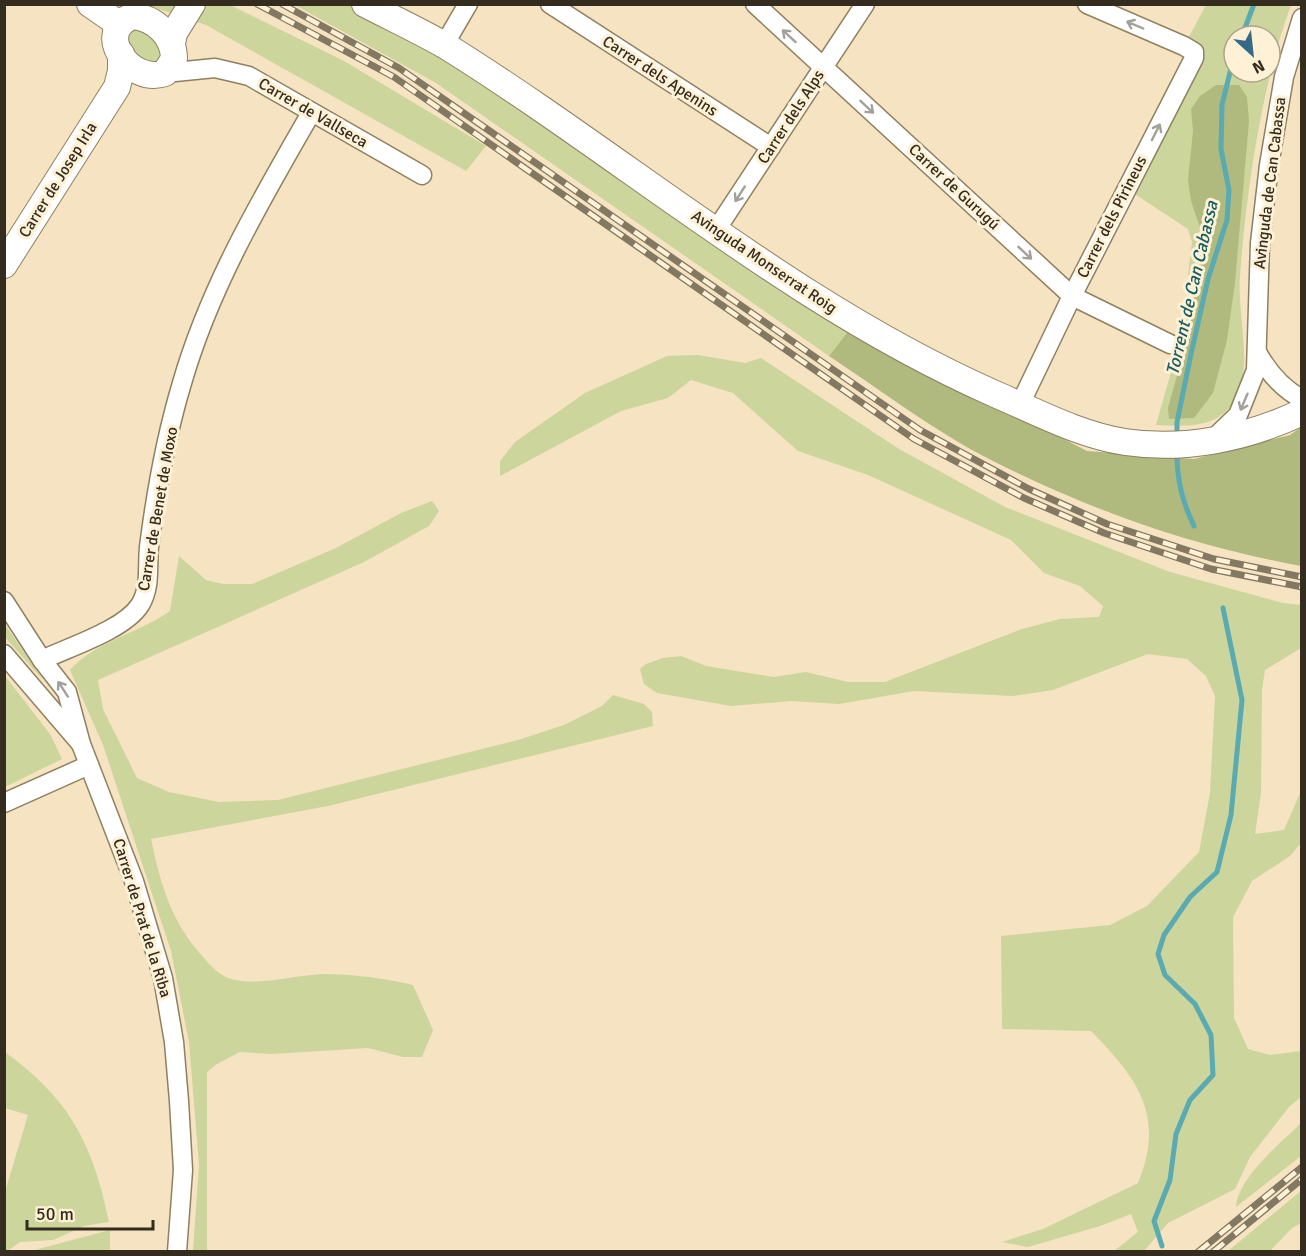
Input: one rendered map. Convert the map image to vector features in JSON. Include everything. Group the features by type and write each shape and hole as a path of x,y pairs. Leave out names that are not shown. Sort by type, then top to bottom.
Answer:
{"street":[{"path":"90,4 138,15 160,27 164,62"},
{"name":"Avinguda Monserrat Roig","path":"365,4 444,45 793,285 875,335 956,377 1096,436 1152,444 1202,443 1236,436 1302,412"},
{"path":"444,45 468,4"},
{"name":"Carrer dels Apenins","path":"550,4 771,147"},
{"name":"Carrer de Gurugú","path":"755,4 1072,296 1170,344"},
{"name":"Carrer dels Alps","path":"716,230 865,4"},
{"name":"Carrer dels Pirineus","path":"1025,394 1072,296 1194,58 1194,52 1184,46 1087,4"},
{"path":"113,95 164,62 174,33 190,7"},
{"path":"138,15 115,35 121,54 130,67 164,62"},
{"name":"Avinguda de Can Cabassa","path":"1202,443 1223,432 1238,415 1256,370 1260,243 1269,165 1284,77 1302,18"},
{"path":"113,95 120,81 121,54"},
{"name":"Carrer de Vallseca","path":"164,62 199,68 229,69 249,76 422,175"},
{"name":"Carrer de Josep Irla","path":"4,265 113,95"},
{"name":"Carrer de Benet de Moxo","path":"42,660 123,622 141,603 148,584 149,549 162,467 182,382 234,248 311,113"},
{"path":"1256,351 1275,378 1289,392 1302,399"},
{"name":"Carrer de Prat de la Riba","path":"4,601 42,660 67,692 81,744 134,881 163,978 174,1042 183,1170 178,1248"},
{"name":"Carrer de Prat de la Riba","path":"4,654 81,744"},
{"path":"4,802 89,765"}],"green space":[{"path":"147,5 230,5 344,61 486,146 466,171 206,25"},
{"path":"295,5 351,5 393,24 850,329 829,356 436,83"},
{"path":"1206,5 1291,5 1282,33 1282,24 1222,24 1222,84 1268,84 1251,174 1240,276 1244,353 1242,382 1231,406 1213,420 1192,425 1156,425 1197,281 1188,275 1192,242 1188,229 1127,189 1193,59 1184,46"},
{"path":"135,29 143,29 157,40 162,56 155,63 145,60 131,48 128,38"},
{"path":"1216,85 1239,85 1247,97 1249,121 1235,282 1227,340 1213,393 1194,418 1169,419 1168,408 1189,332 1202,233 1191,201 1188,180 1193,131 1191,109 1200,96"},
{"path":"850,329 1087,451 1194,459 1290,435 1301,427 1301,566 1221,548 1143,525 1068,496 972,450 930,425 829,356"},
{"path":"698,355 745,363 761,358 899,449 1005,507 1170,572 1283,603 1301,605 1301,648 1265,670 1262,690 1261,793 1255,834 1284,830 1301,791 1301,843 1290,856 1252,881 1233,917 1234,1018 1248,1049 1270,1055 1301,1051 1301,1097 1289,1107 1250,1157 1235,1189 1168,1223 1144,1251 1114,1251 1138,1232 1131,1214 1100,1226 1028,1247 1002,1242 1043,1229 1138,1183 1146,1159 1149,1137 1148,1117 1133,1082 1122,1065 1091,1031 1002,1029 1001,936 1110,925 1147,906 1199,852 1210,793 1215,696 1206,676 1187,659 1148,654 1053,690 1013,696 914,691 839,704 791,701 731,706 657,693 644,684 640,669 646,664 663,658 681,656 706,666 774,677 806,672 848,682 885,682 1022,629 1060,619 1099,617 1103,606 1080,586 1044,573 1011,540 868,475 798,451 733,393 691,380 668,398 621,411 500,476 500,461 515,442 585,393 667,356"},
{"path":"432,501 439,511 429,526 364,562 98,680 103,709 137,778 169,792 219,802 278,800 518,740 564,725 602,706 613,695 644,704 652,712 653,726 328,806 151,839 163,888 175,917 193,944 210,965 221,974 234,980 245,981 323,974 346,975 380,978 413,985 433,1030 422,1057 403,1057 368,1048 272,1054 240,1052 207,1072 207,1251 193,1251 199,1165 189,1042 171,951 103,745 70,670 92,652 170,611 179,556 206,580 223,584 252,584 336,548 401,513"},
{"path":"4,623 43,680 5,637"},
{"path":"5,676 50,734 62,759 5,787"},
{"path":"5,1052 46,1087 75,1125 95,1169 109,1222 84,1226 53,1240 20,1242 6,1252 5,1192 28,1115 5,1108"},
{"path":"1301,1123 1301,1156 1236,1207 1244,1184 1252,1173 1272,1150"},
{"path":"1301,1191 1301,1223 1292,1228 1270,1251 1228,1251"},
{"path":"110,1230 110,1251 31,1251"}],"waterway":[{"name":"Torrent de Can Cabassa","path":"1246,24 1254,4"},
{"name":"Torrent de Can Cabassa","path":"1177,437 1177,422 1208,279 1227,220 1229,190 1221,149 1222,105 1227,84"},
{"path":"1177,453 1181,490 1194,526"},
{"path":"1162,1246 1154,1221 1170,1180 1176,1134 1190,1100 1213,1075 1211,1035 1195,1004 1165,975 1158,954 1164,935 1190,897 1217,872 1231,815 1242,700 1223,608"}],"railway":[{"path":"257,4 394,77 914,439 1024,498 1104,533 1211,569 1302,587"},
{"path":"282,4 399,68 920,430 1029,489 1107,524 1214,559 1302,577"},
{"path":"1198,1252 1302,1167"},
{"path":"1213,1252 1302,1179"}]}
